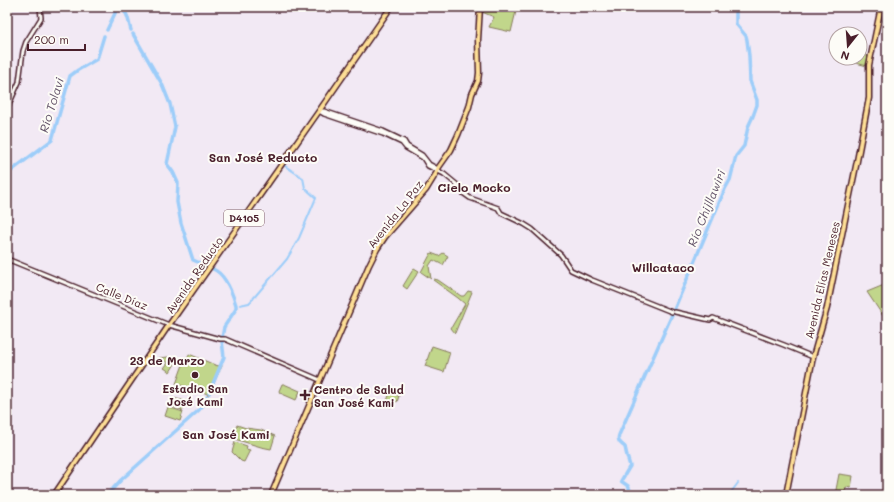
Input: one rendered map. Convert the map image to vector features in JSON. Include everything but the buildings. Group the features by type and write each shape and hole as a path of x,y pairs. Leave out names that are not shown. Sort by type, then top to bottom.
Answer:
{"main road":[{"name":"Avenida Reducto","path":"54,495 391,7"},
{"name":"Avenida La Paz","path":"272,495 377,249 426,190 451,150 458,135 478,81 480,7"},
{"name":"Avenida Elías Meneses","path":"786,495 813,357 827,308 859,154 869,98 869,68 871,66 883,7"}],"street":[{"path":"7,109 18,82 26,42 41,18 40,7"},
{"path":"319,111 383,134 402,143 406,148 423,158 428,166 444,174 461,188 470,198 498,208 501,213 532,229 561,255 571,270 592,280 674,312 710,320 713,318 813,357"},
{"name":"Calle Díaz","path":"7,259 170,325 220,339 225,339 320,380"}],"green space":[{"path":"482,7 517,7 511,32 489,27 494,17 482,12"},
{"path":"431,253 439,256 443,253 448,256 443,265 433,260 429,266 431,279 421,272"},
{"path":"414,268 419,271 407,289 403,286"},
{"path":"433,280 438,280 461,296 464,296 468,291 472,292 455,333 451,328 465,304"},
{"path":"887,285 887,321 867,292"},
{"path":"432,346 450,352 444,372 425,366"},
{"name":"Estadio San José Kami","path":"189,354 215,365 222,365 209,395 195,388 176,384 185,359 187,359"},
{"path":"168,357 178,359 170,372 164,368 168,363 162,359 158,364 156,363 159,358"},
{"path":"282,384 300,391 296,400 280,393 279,391"},
{"path":"390,393 399,396 397,402 394,401 392,407 385,406"},
{"path":"172,398 186,401 183,410 169,406"},
{"path":"168,407 183,412 180,421 165,416"},
{"path":"237,425 261,430 275,436 271,449 231,438"},
{"path":"235,442 247,446 246,449 250,450 244,462 232,452"},
{"path":"839,474 853,476 851,488 846,487 844,495 835,495"}],"waterway":[{"name":"Río Tolavi","path":"107,30 118,7"},
{"path":"119,7 125,11 131,30"},
{"name":"Río Chijllawiri","path":"627,495 630,490 628,486 621,481 630,466 625,447 620,443 618,437 730,180 736,156 744,146 748,127 757,105 757,100 750,81 747,40 746,36 736,24 736,7"},
{"path":"133,34 162,84 170,104 175,127 167,164 178,183 177,202 181,223 193,260 207,266"},
{"name":"Río Tolavi","path":"7,174 52,140 70,76 97,59 104,36"},
{"path":"240,305 249,303 287,259 299,238 316,198 305,188 303,178 285,166"},
{"path":"213,269 217,271 224,279 230,289 236,305 236,309 224,327 222,338"},
{"path":"209,393 224,357 222,341"},
{"path":"107,495 121,480 199,410 207,397"},
{"path":"729,495 738,483"}],"place":[{"name":"Estadio San José Kami","path":"195,375"},
{"name":"Centro de Salud San José Kami","path":"305,395"}],"district":[{"name":"San José Reducto","path":"263,157"},
{"name":"Cielo Mocko","path":"474,187"},
{"name":"Willcataco","path":"663,267"},
{"name":"23 de Marzo","path":"167,360"},
{"name":"San José Kami","path":"226,434"}]}
